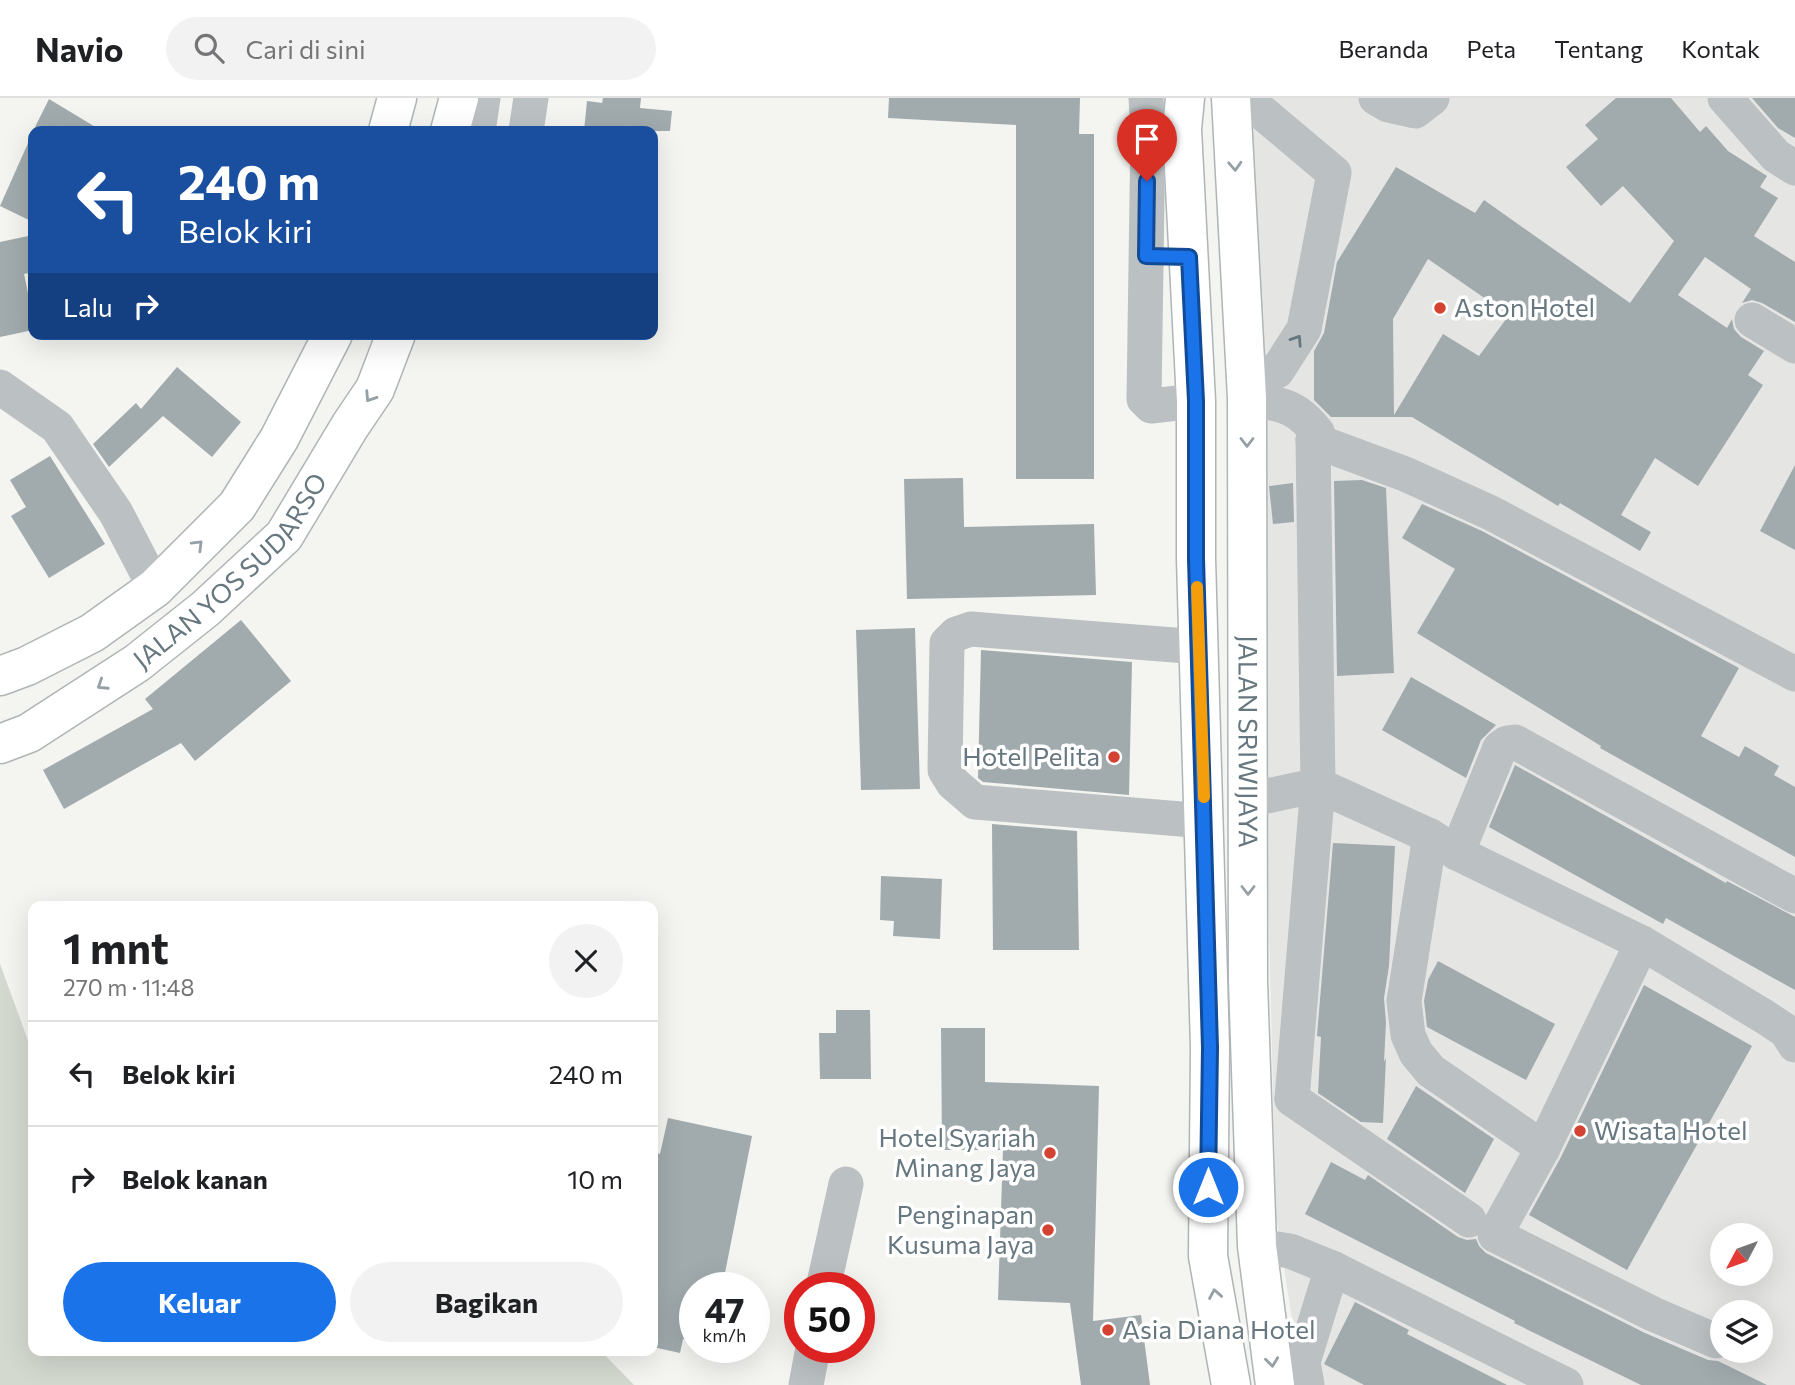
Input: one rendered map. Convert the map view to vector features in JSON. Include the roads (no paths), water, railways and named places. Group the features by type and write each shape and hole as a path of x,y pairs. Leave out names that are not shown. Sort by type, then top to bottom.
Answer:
{"main road":[{"path":"389,126 397,98"},
{"path":"451,126 458,98"},
{"name":"JALAN SRIWIJAYA","path":"1231,98 1247,386 1248,981 1257,1246 1275,1385"},
{"name":"JALAN SRIWIJAYA","path":"1165,114 1189,257 1196,401 1196,559 1210,1048 1208,1256 1231,1385"},
{"name":"JALAN YOS SUDARSO","path":"0,676 27,666 92,633 155,587 237,506 279,439 330,340"},
{"name":"JALAN YOS SUDARSO","path":"0,744 29,733 137,663 205,609 284,536 350,426 376,389 394,340"},
{"path":"1196,559 1247,558"},
{"path":"1209,1140 1253,1127"}],"street":[{"path":"479,126 483,98"},
{"path":"527,126 531,98"},
{"path":"1245,98 1334,173 1304,329 1277,371 1247,386"},
{"path":"1376,98 1388,105 1415,111 1432,98"},
{"path":"1725,98 1758,138 1776,156 1795,168"},
{"path":"1165,114 1146,256 1144,399 1151,406 1196,401"},
{"path":"1146,256 1189,257"},
{"path":"1752,320 1795,346"},
{"path":"1247,386 1294,409 1306,418 1317,432 1312,440 1318,785 1292,1100"},
{"path":"0,387 57,427 116,513 155,587"},
{"path":"1312,440 1405,474 1491,513 1795,674"},
{"path":"1199,647 971,629 956,634 947,643 945,769 953,783 975,802 1205,821"},
{"path":"1544,1148 1432,1071 1416,1053 1408,1035 1404,1001 1444,845 1500,748 1515,742 1795,896"},
{"path":"1248,800 1318,785 1642,943 1765,1017 1786,1031 1795,1045"},
{"path":"1642,943 1544,1148 1494,1235 1653,1314 1710,1338"},
{"path":"1253,1127 1292,1100"},
{"path":"1292,1100 1469,1220"},
{"path":"827,1272 846,1184"},
{"path":"1257,1246 1290,1251 1332,1268 1566,1385"},
{"path":"1307,1385 1303,1362 1332,1268"},
{"path":"807,1385 811,1363"}],"place":[{"name":"Aston Hotel","path":"1440,308"},
{"name":"Hotel Pelita","path":"1114,757"},
{"name":"Wisata Hotel","path":"1580,1131"},
{"name":"Hotel Syariah Minang Jaya","path":"1050,1153"},
{"name":"Penginapan Kusuma Jaya","path":"1048,1230"},
{"name":"Asia Diana Hotel","path":"1108,1330"}]}
